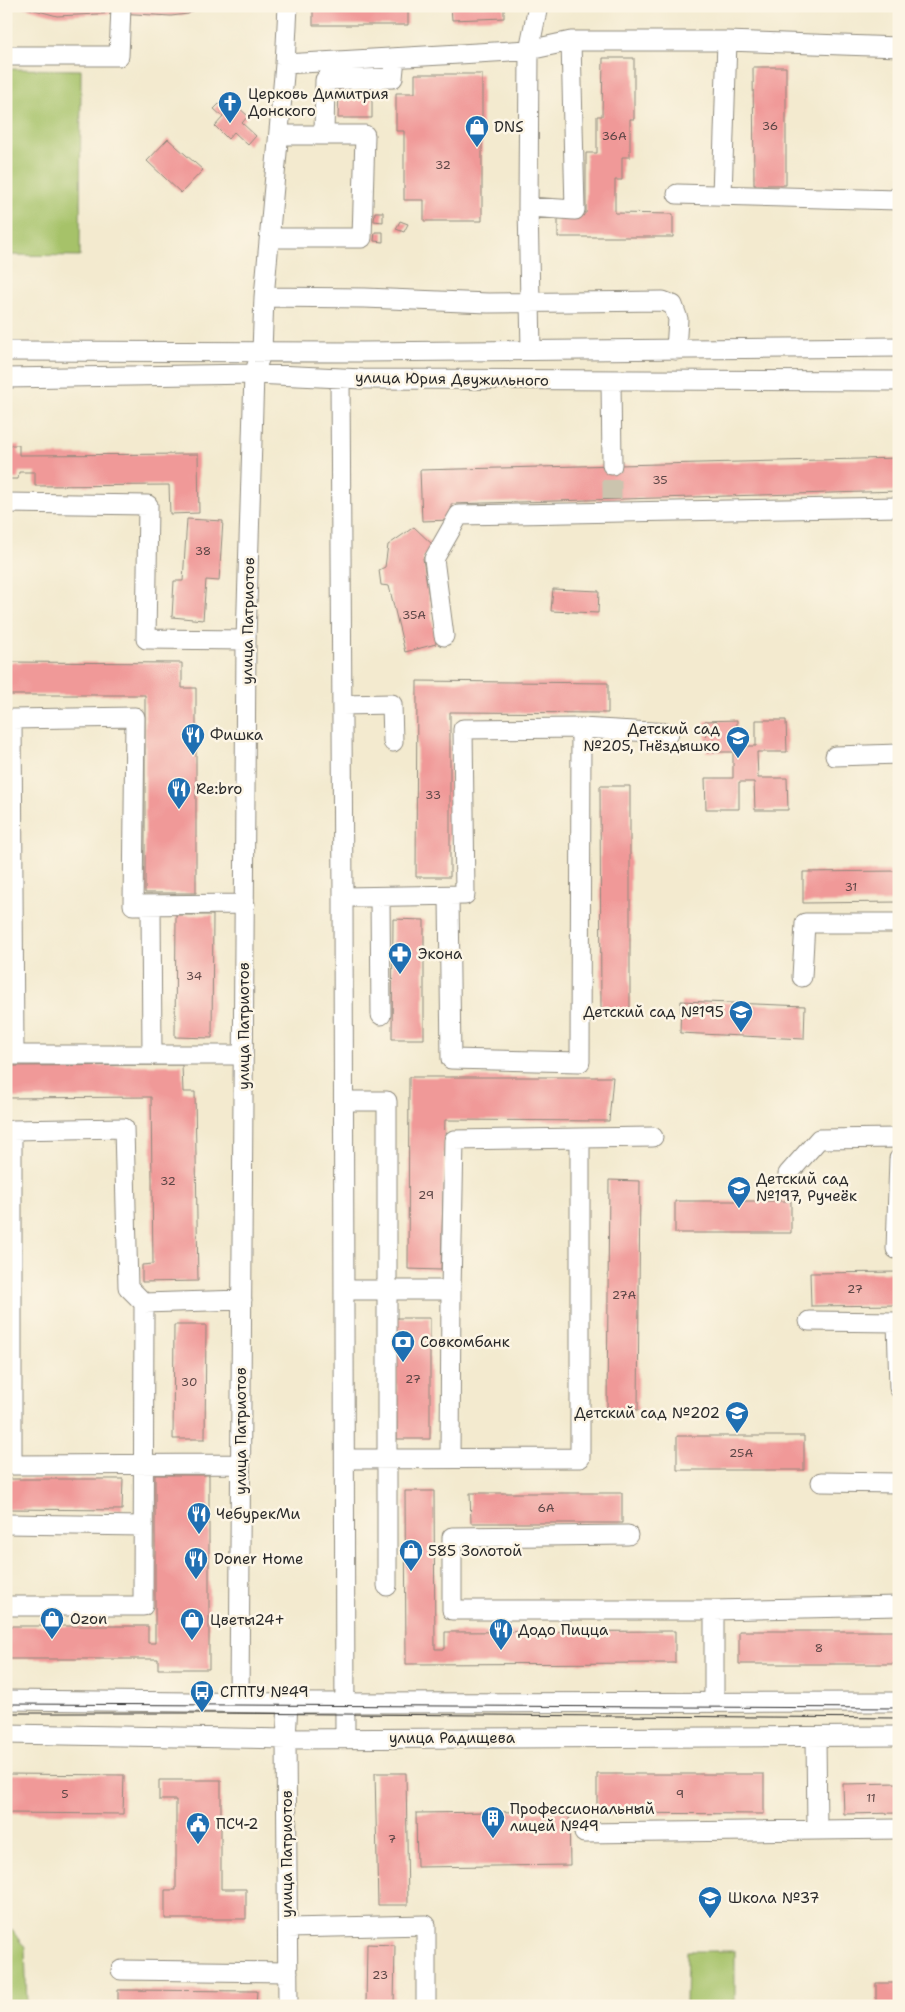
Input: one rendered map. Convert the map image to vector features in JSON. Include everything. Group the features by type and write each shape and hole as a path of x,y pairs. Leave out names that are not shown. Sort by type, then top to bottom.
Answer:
{"street":[{"path":"6,56 119,56 122,6"},
{"name":"улица Патриотов","path":"238,1702 246,640 254,374 262,352 264,297 285,64 288,6"},
{"path":"531,349 528,207 529,50 538,6"},
{"path":"285,64 529,50 571,40 727,41 899,47"},
{"path":"528,207 575,210 571,40"},
{"path":"722,195 727,41"},
{"path":"324,135 325,80 393,78 395,58"},
{"path":"270,238 362,238 365,135 279,135"},
{"path":"677,194 898,200 899,195"},
{"path":"264,297 365,298 488,303 663,301 673,305 678,319 676,350"},
{"name":"улица Юрия Двужильного","path":"6,351 748,350 899,347"},
{"path":"747,381 748,350"},
{"name":"улица Юрия Двужильного","path":"6,378 254,374 340,378 611,381 899,381"},
{"path":"340,378 345,1739"},
{"path":"611,381 612,465"},
{"path":"6,503 148,505 146,638 246,640"},
{"path":"444,636 434,558 459,515 612,506 899,507"},
{"path":"342,705 392,704 392,742"},
{"path":"243,1055 10,1055 12,719 135,717 134,904 244,904"},
{"path":"343,897 465,895 463,729 581,728 669,733"},
{"path":"450,896 451,1059 580,1062 581,728"},
{"path":"835,756 899,754"},
{"path":"380,897 380,1015"},
{"path":"151,904 152,1055"},
{"path":"802,977 806,923 899,923"},
{"path":"344,1101 387,1101 386,1586"},
{"path":"6,1606 143,1606 142,1526 145,1464 144,1303 128,1287 124,1128 12,1130 12,1465 145,1464 240,1464"},
{"path":"450,1458 454,1140 653,1137"},
{"path":"345,1458 580,1458 580,1138"},
{"path":"788,1174 819,1138 899,1138"},
{"path":"896,1250 899,1159"},
{"path":"344,1290 451,1290"},
{"path":"144,1303 242,1300"},
{"path":"809,1321 898,1322 899,1388"},
{"path":"821,1482 899,1483"},
{"path":"6,1524 142,1526"},
{"path":"628,1535 452,1537 452,1610 714,1610 899,1606"},
{"path":"714,1610 714,1701"},
{"path":"6,1700 288,1703 899,1702"},
{"name":"улица Патриотов","path":"288,1703 286,1739 288,2006"},
{"name":"улица Радищева","path":"6,1734 286,1739 899,1736"},
{"path":"816,1736 817,1830"},
{"path":"584,1833 899,1829"},
{"path":"288,1928 426,1925 426,2006"},
{"path":"121,1970 288,1972"}],"green space":[{"path":"6,69 81,70 80,256 6,255"},
{"path":"6,1922 25,1948 27,2006 6,2006"},
{"path":"687,1951 735,1951 735,2006 686,2006"}],"building":[{"path":"20,6 201,6 188,14 171,16 118,13 57,16"},
{"path":"313,6 408,6 408,25 313,25"},
{"path":"451,6 504,6 504,18 452,20"},
{"path":"603,58 634,58 634,119 630,119 630,157 622,157 622,180 615,180 615,213 673,214 673,237 558,237 558,213 586,213 586,153 597,153 597,116 602,116"},
{"path":"753,67 786,67 786,185 754,185"},
{"path":"415,74 482,74 482,221 424,221 424,200 404,200 404,131 396,131 396,93 415,93"},
{"path":"339,85 372,85 372,118 338,118"},
{"name":"Церковь Димитрия Донского","path":"221,102 232,112 237,106 248,116 242,123 256,136 248,145 234,132 228,139 215,126 223,117 214,109"},
{"path":"168,139 203,170 181,193 147,161"},
{"path":"375,212 383,212 383,222 374,221"},
{"path":"400,221 408,224 404,232 396,229"},
{"path":"375,232 383,232 383,242 374,241"},
{"path":"6,445 19,445 19,455 198,454 199,513 170,514 169,485 35,486 35,472 19,472 18,479 6,479"},
{"path":"899,458 899,491 451,504 452,520 422,521 420,470"},
{"path":"187,519 223,521 219,581 206,580 203,620 172,617 174,581 183,581"},
{"path":"414,527 434,546 423,558 436,644 405,652 389,586 381,585 379,570 385,567 388,545"},
{"path":"553,589 599,591 598,613 551,611"},
{"path":"6,662 182,663 182,688 196,688 196,893 145,893 145,695 6,695"},
{"path":"417,681 608,683 608,713 450,712 450,877 416,877"},
{"path":"737,720 737,746 756,746 756,720 786,720 787,752 757,752 758,778 787,778 788,810 755,810 754,782 739,782 739,809 706,809 705,778 733,778 733,752 706,752 705,721"},
{"path":"600,786 630,786 630,1015 601,1015"},
{"path":"899,871 899,902 803,903 803,872"},
{"path":"176,915 213,915 212,1038 175,1037"},
{"path":"393,919 424,920 424,1039 392,1039"},
{"path":"681,1001 805,1006 804,1039 680,1033"},
{"path":"182,1065 183,1092 195,1092 198,1281 142,1282 142,1265 153,1264 151,1097 6,1098 6,1066"},
{"path":"409,1077 613,1077 609,1121 445,1120 441,1270 408,1269"},
{"path":"609,1180 640,1181 638,1410 607,1410"},
{"path":"675,1201 791,1201 791,1233 675,1233"},
{"path":"899,1272 899,1305 811,1306 810,1273"},
{"path":"396,1318 430,1318 430,1439 397,1439"},
{"path":"174,1325 206,1325 205,1439 173,1439"},
{"path":"677,1436 804,1436 804,1470 677,1470"},
{"path":"155,1475 209,1475 209,1669 158,1669 158,1659 6,1659 6,1626 148,1626 148,1643 155,1643"},
{"path":"6,1479 123,1479 122,1510 6,1509"},
{"path":"405,1491 434,1491 435,1649 445,1649 445,1632 675,1631 675,1663 406,1664"},
{"path":"470,1493 622,1493 622,1523 471,1523"},
{"path":"739,1631 899,1631 899,1664 739,1664"},
{"path":"375,1773 406,1773 408,1905 378,1905"},
{"path":"6,1774 124,1775 123,1814 6,1813"},
{"path":"597,1774 764,1774 764,1814 597,1813"},
{"name":"ПСЧ-2","path":"159,1780 221,1780 221,1889 246,1889 246,1919 165,1919 165,1890 176,1890 176,1800 159,1800"},
{"path":"899,1783 899,1813 844,1814 843,1784"},
{"name":"Профессиональный лицей №49","path":"569,1811 570,1865 417,1867 416,1813"},
{"path":"367,1944 395,1945 394,2006 366,2006"},
{"path":"876,1983 899,1983 899,2006 876,2006"},
{"path":"118,1990 257,1991 256,2006 118,2006"}],"tunnel":[{"path":"612,465 612,499"}],"tram line":[{"path":"6,1704 899,1708"},
{"path":"6,1713 899,1718"}],"place":[{"name":"Церковь Димитрия Донского","path":"230,124"},
{"name":"DNS","path":"477,148"},
{"name":"Фишка","path":"193,756"},
{"name":"Детский сад №205, Гнёздышко","path":"738,759"},
{"name":"Re:bro","path":"179,810"},
{"name":"Экона","path":"400,975"},
{"name":"Детский сад №195","path":"741,1033"},
{"name":"Детский сад №197, Ручеёк","path":"739,1209"},
{"name":"Совкомбанк","path":"403,1363"},
{"name":"Детский сад №202","path":"737,1434"},
{"name":"ЧебурекМи","path":"199,1535"},
{"name":"585 Золотой","path":"411,1572"},
{"name":"Doner Home","path":"196,1580"},
{"name":"Ozon","path":"52,1640"},
{"name":"Цветы24+","path":"192,1641"},
{"name":"Додо Пицца","path":"501,1651"},
{"name":"СГПТУ №49","path":"202,1713"},
{"name":"Профессиональный лицей №49","path":"493,1839"},
{"name":"ПСЧ-2","path":"198,1845"},
{"name":"Школа №37","path":"710,1919"}]}
